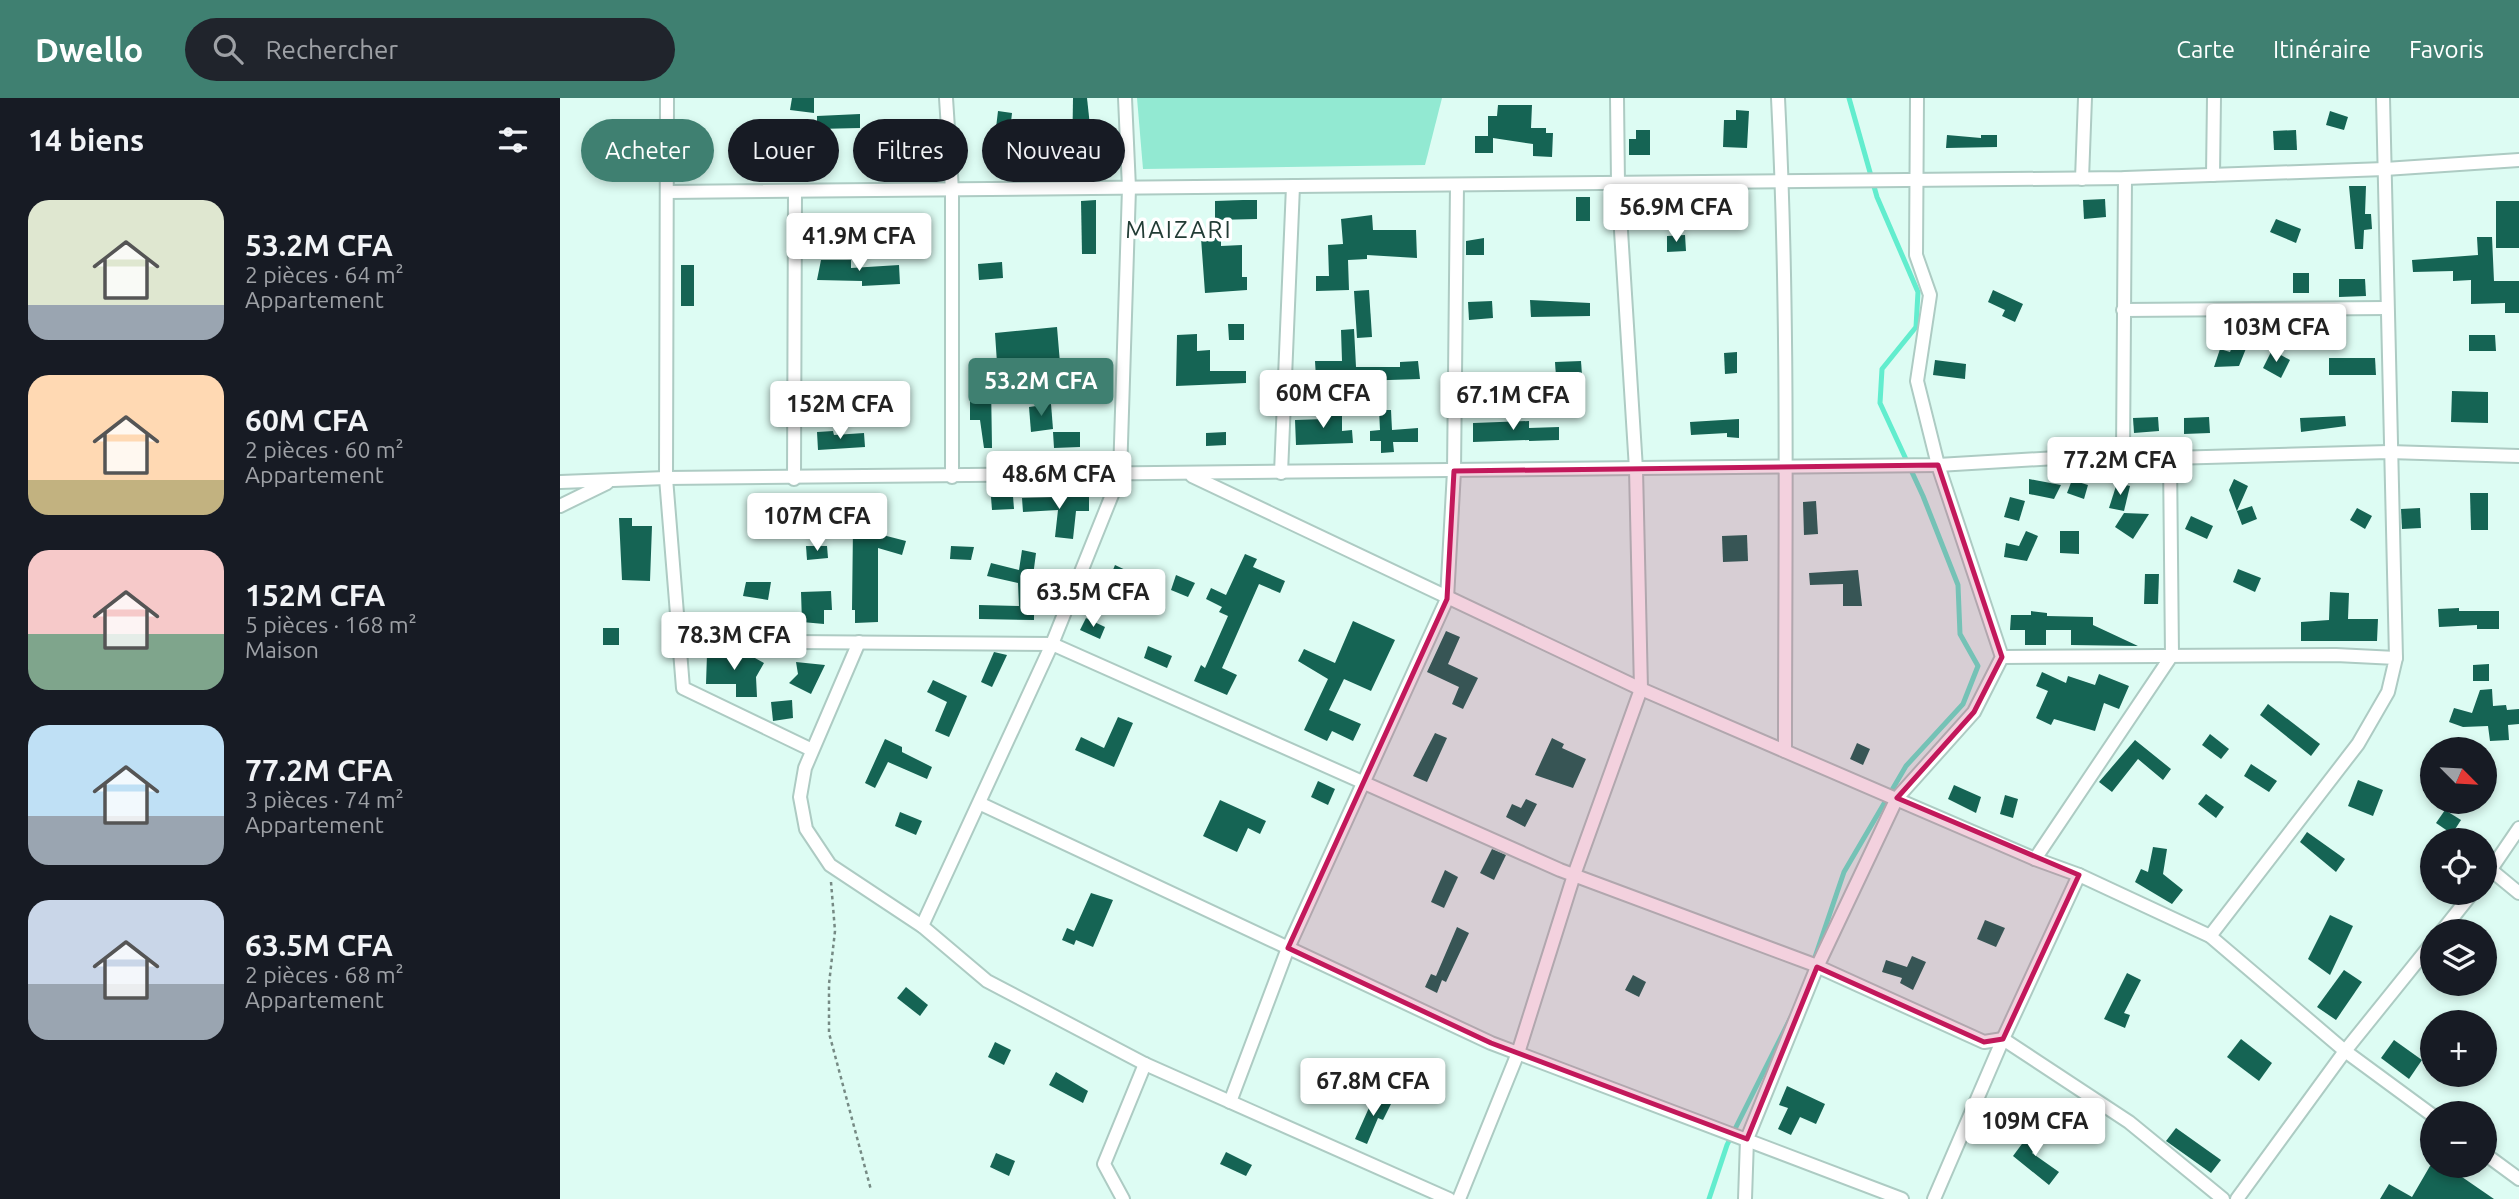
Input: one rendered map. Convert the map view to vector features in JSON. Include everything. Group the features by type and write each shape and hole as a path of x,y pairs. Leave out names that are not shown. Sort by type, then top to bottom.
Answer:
{"street":[{"path":"667,98 666,478 683,688 812,750"},
{"path":"946,98 952,190 952,477"},
{"path":"922,926 981,804 1052,644 1120,475 1129,188 1125,98"},
{"path":"1459,1199 1518,1053 1574,875 1641,690 1636,469 1618,183 1617,98"},
{"path":"1778,98 1782,182 1785,751"},
{"path":"1745,1199 1747,1139 1817,967 1896,798 1974,712 2002,657 1938,465 1917,381 1930,295 1916,255 1917,98"},
{"path":"2082,178 2085,98"},
{"path":"2213,175 2214,98"},
{"path":"2210,936 2358,744 2388,692 2396,658 2393,478 2389,452 2383,98"},
{"path":"667,192 2125,178 2385,169 2519,160"},
{"path":"2123,454 2125,178"},
{"path":"1230,1102 1288,948 1447,599 1454,471 1457,185"},
{"path":"1281,473 1293,186"},
{"path":"794,479 795,191"},
{"path":"2123,310 2387,308"},
{"path":"560,482 666,478 794,479 1938,465 2123,454 2170,458 2389,452 2519,456"},
{"path":"2035,859 2172,655 2170,458"},
{"path":"1189,474 1641,690 2035,859 2079,875 2210,936 2345,1051 2420,1106"},
{"path":"560,506 610,481"},
{"path":"681,641 1052,644 1574,875 1817,967 1984,1042 2003,1039 2129,1122 2223,1199"},
{"path":"859,642 804,768 800,797 806,829 830,865 922,926 987,981 1145,1064 1449,1199"},
{"path":"2002,657 2172,655 2396,658"},
{"path":"981,804 1518,1053 1902,1199"},
{"path":"2497,861 2519,828"},
{"path":"1934,1199 2003,1039 2079,875"},
{"path":"2497,879 2519,892"},
{"path":"2452,919 2463,905"},
{"path":"2237,1199 2345,1051 2420,958"},
{"path":"1123,1199 1104,1164 1145,1064"},
{"path":"2497,1163 2519,1179"}],"path":[{"path":"830,865 835,931 829,984 829,1033 872,1190"}],"highlighted area":[{"path":"1938,465 2002,657 1974,712 1897,798 2079,875 2003,1039 1984,1042 1817,967 1747,1139 1491,1043 1288,948 1447,599 1454,471"}],"green space":[{"path":"1137,98 1442,98 1425,165 1143,169"}],"building":[{"path":"792,98 814,98 814,113 790,110"},
{"path":"1073,98 1087,98 1089,119 1073,119"},
{"path":"1498,105 1532,105 1531,128 1546,128 1546,133 1553,133 1552,157 1533,156 1533,144 1493,138 1493,153 1475,153 1475,136 1488,136 1488,116 1497,116"},
{"path":"1736,110 1749,111 1747,148 1723,147 1724,120 1736,120"},
{"path":"998,111 1012,113 1011,119 997,119"},
{"path":"2330,111 2348,117 2344,130 2326,125"},
{"path":"860,114 860,119 853,119 853,128 839,128 839,119 817,119 817,116"},
{"path":"1636,130 1650,130 1650,155 1629,155 1629,139 1636,139"},
{"path":"2296,130 2297,150 2274,150 2273,131"},
{"path":"1947,135 1981,138 1981,135 1997,135 1997,147 1946,148"},
{"path":"2349,186 2366,186 2365,214 2371,214 2372,229 2364,230 2363,249 2355,249"},
{"path":"1576,197 1590,197 1590,221 1576,221"},
{"path":"2105,199 2106,217 2084,219 2083,200"},
{"path":"1096,200 1096,254 1082,254 1081,201"},
{"path":"1257,200 1257,219 1215,220 1215,201"},
{"path":"2496,201 2519,201 2519,248 2496,248"},
{"path":"1372,215 1373,230 1416,230 1417,258 1367,255 1367,259 1348,260 1349,290 1316,291 1316,276 1329,276 1328,245 1343,244 1341,219"},
{"path":"874,217 876,232 847,232 847,219"},
{"path":"2276,219 2301,229 2296,243 2270,232"},
{"path":"1685,235 1686,251 1667,252 1667,236"},
{"path":"2477,237 2492,237 2494,281 2519,281 2519,313 2505,313 2505,303 2471,304 2471,280 2453,281 2453,271 2413,272 2412,260 2478,255"},
{"path":"1201,238 1221,238 1221,246 1242,245 1242,277 1247,277 1247,290 1205,293"},
{"path":"1484,238 1484,255 1466,255 1466,241"},
{"path":"821,260 851,260 851,268 899,265 900,284 862,286 862,281 817,280"},
{"path":"1002,262 1003,278 979,280 978,264"},
{"path":"681,265 694,265 694,306 681,306"},
{"path":"2293,273 2309,273 2309,293 2293,293"},
{"path":"2339,279 2365,279 2366,296 2339,297"},
{"path":"1369,290 1372,337 1357,338 1354,291"},
{"path":"1993,290 2023,304 2015,322 2002,316 2005,310 1988,302"},
{"path":"1530,300 1590,303 1590,316 1531,317"},
{"path":"1492,301 1493,318 1469,320 1468,302"},
{"path":"1228,324 1244,324 1244,340 1229,340"},
{"path":"1057,327 1060,363 1067,363 1068,386 1042,391 1040,360 997,363 995,333"},
{"path":"1354,329 1356,367 1400,367 1400,362 1418,361 1420,379 1358,381 1358,394 1345,394 1345,378 1316,378 1315,361 1342,361 1341,330"},
{"path":"1197,334 1197,351 1210,350 1210,371 1246,371 1246,383 1176,386 1177,335"},
{"path":"2237,335 2249,341 2239,366 2214,367 2220,349 2230,352"},
{"path":"2469,335 2495,335 2496,351 2469,351"},
{"path":"2272,350 2290,360 2281,378 2263,368"},
{"path":"1737,352 1737,373 1725,374 1724,353"},
{"path":"2329,358 2375,358 2376,375 2329,375"},
{"path":"1935,360 1966,364 1965,379 1933,375"},
{"path":"1581,361 1582,375 1556,377 1555,362"},
{"path":"970,384 991,384 992,448 984,448 980,420 970,420"},
{"path":"2452,391 2488,392 2488,423 2451,422"},
{"path":"1051,404 1053,429 1031,432 1029,407"},
{"path":"1325,408 1342,409 1342,431 1352,430 1353,443 1296,445 1295,420 1325,419"},
{"path":"1379,410 1391,410 1392,430 1418,428 1418,442 1393,442 1394,452 1381,453 1381,441 1370,441 1370,431 1380,430"},
{"path":"2345,416 2346,426 2301,432 2300,418"},
{"path":"2158,417 2159,431 2134,433 2133,418"},
{"path":"2209,417 2210,433 2184,434 2184,418"},
{"path":"1739,419 1739,438 1727,437 1727,433 1691,435 1690,422"},
{"path":"1529,421 1529,428 1559,427 1559,440 1473,442 1473,423"},
{"path":"833,431 834,435 864,433 865,447 818,450 817,432"},
{"path":"1053,432 1080,432 1080,447 1054,448"},
{"path":"1226,432 1226,445 1206,446 1206,433"},
{"path":"2029,479 2061,485 2054,499 2029,494"},
{"path":"2234,479 2248,486 2237,511 2252,506 2257,519 2242,525 2229,490"},
{"path":"2072,480 2088,485 2084,499 2067,493"},
{"path":"2117,483 2130,486 2124,511 2109,508"},
{"path":"2470,493 2488,493 2488,530 2471,530"},
{"path":"1013,496 1014,509 992,510 991,497"},
{"path":"1089,496 1089,511 1076,511 1073,539 1055,537 1058,510 1023,512 1022,498"},
{"path":"2010,497 2025,501 2019,521 2004,517"},
{"path":"1816,501 1818,534 1804,535 1803,502"},
{"path":"2357,508 2372,516 2365,529 2350,520"},
{"path":"2420,508 2421,528 2402,529 2401,509"},
{"path":"2124,513 2149,514 2133,539 2115,527"},
{"path":"2191,516 2213,526 2207,539 2185,529"},
{"path":"619,518 632,518 632,526 652,526 650,581 622,580"},
{"path":"853,527 875,528 875,533 906,541 902,555 878,548 878,622 855,623 855,610 852,610"},
{"path":"2026,531 2038,536 2027,561 2004,557 2006,543 2019,546"},
{"path":"2060,531 2079,531 2079,554 2060,553"},
{"path":"1747,535 1748,561 1723,562 1722,536"},
{"path":"806,546 827,546 828,558 807,560"},
{"path":"951,546 974,547 971,560 950,559"},
{"path":"1022,550 1036,553 1033,576 1048,575 1050,600 1034,601 1034,620 979,619 979,605 1019,606 1018,583 987,576 991,563 1019,570"},
{"path":"1245,554 1257,559 1253,567 1285,581 1280,593 1259,584 1222,668 1237,675 1227,695 1194,681 1201,665 1205,668 1228,616 1219,612 1222,607 1206,599 1211,588 1226,595"},
{"path":"1115,565 1153,583 1141,602 1126,595 1130,586 1110,577"},
{"path":"2238,569 2261,578 2255,592 2233,582"},
{"path":"1858,570 1862,606 1843,606 1843,584 1810,585 1809,573"},
{"path":"2145,574 2159,574 2158,604 2144,604"},
{"path":"1176,575 1195,583 1188,597 1171,590"},
{"path":"746,582 771,582 768,600 743,596"},
{"path":"831,591 832,610 824,610 824,624 802,622 801,592"},
{"path":"2330,592 2349,593 2348,619 2378,619 2377,641 2301,641 2301,622 2329,620"},
{"path":"2459,608 2459,611 2499,611 2499,629 2477,629 2477,625 2439,627 2438,609"},
{"path":"2031,611 2047,613 2047,616 2093,617 2093,625 2138,646 2071,645 2071,630 2046,630 2046,645 2025,645 2025,630 2010,630 2011,615 2031,615"},
{"path":"1086,618 1105,627 1100,639 1080,630"},
{"path":"1353,621 1395,640 1371,691 1344,679 1329,710 1361,724 1353,741 1332,731 1327,741 1304,730 1328,679 1298,661 1304,649 1335,663"},
{"path":"603,628 619,628 619,645 603,645"},
{"path":"1446,631 1460,637 1448,664 1478,678 1463,709 1452,704 1459,687 1427,672"},
{"path":"1148,646 1172,656 1167,668 1144,658"},
{"path":"994,652 1007,655 992,687 981,682"},
{"path":"746,653 764,663 756,677 757,697 736,697 736,684 706,684 707,654"},
{"path":"796,662 825,665 811,694 789,683 798,674"},
{"path":"2489,664 2489,681 2473,681 2473,665"},
{"path":"2042,672 2066,683 2068,676 2095,685 2099,674 2129,686 2119,709 2104,703 2095,731 2054,719 2051,725 2036,718 2048,691 2036,686"},
{"path":"933,680 967,696 949,737 935,731 947,702 927,692"},
{"path":"2492,689 2493,706 2506,705 2507,710 2519,709 2519,724 2508,725 2509,740 2497,741 2497,737 2489,737 2488,726 2463,727 2449,722 2454,708 2472,713 2480,690"},
{"path":"792,700 793,718 773,721 771,702"},
{"path":"2268,704 2320,744 2311,756 2260,715"},
{"path":"1118,717 1133,723 1114,767 1075,750 1081,737 1104,748"},
{"path":"1435,733 1447,738 1427,782 1413,776"},
{"path":"2210,734 2229,749 2221,759 2202,745"},
{"path":"1552,738 1564,744 1562,748 1586,759 1573,788 1535,775"},
{"path":"885,739 902,747 902,752 932,767 927,779 888,762 875,788 865,783"},
{"path":"2135,740 2171,769 2163,780 2138,759 2112,792 2099,782"},
{"path":"1857,743 1870,749 1863,765 1850,759"},
{"path":"2251,764 2277,781 2269,792 2244,776"},
{"path":"2358,780 2383,790 2373,816 2348,806"},
{"path":"1318,781 1335,789 1328,805 1311,797"},
{"path":"1954,785 1981,797 1976,813 1948,799"},
{"path":"2206,794 2224,807 2216,818 2198,804"},
{"path":"2005,795 2018,799 2013,818 2000,814"},
{"path":"1526,799 1537,804 1525,827 1506,817 1512,804 1521,808"},
{"path":"1220,800 1266,821 1260,834 1248,828 1237,852 1203,836"},
{"path":"900,812 922,821 916,835 895,826"},
{"path":"2442,814 2451,814 2461,820 2456,828 2443,828 2436,823"},
{"path":"2307,832 2345,859 2336,872 2300,842"},
{"path":"2153,847 2167,849 2163,874 2183,890 2172,904 2135,882 2141,869 2148,872"},
{"path":"1492,849 1506,855 1494,880 1480,873"},
{"path":"1445,870 1458,877 1444,908 1431,902"},
{"path":"1091,893 1113,900 1093,947 1076,940 1074,945 1062,940 1067,928 1074,931"},
{"path":"2330,915 2353,926 2330,975 2308,959"},
{"path":"1985,920 2005,928 1996,947 1977,939"},
{"path":"1457,927 1469,933 1446,982 1442,980 1437,993 1425,987 1431,974 1436,976"},
{"path":"1912,956 1926,962 1913,990 1900,983 1902,978 1882,972 1886,960 1907,967"},
{"path":"2344,970 2362,982 2336,1020 2317,1007"},
{"path":"2127,973 2141,980 2124,1013 2130,1015 2125,1028 2104,1019"},
{"path":"1633,975 1646,982 1639,997 1625,990"},
{"path":"906,987 928,1005 920,1016 897,998"},
{"path":"2241,1039 2272,1063 2259,1081 2227,1057"},
{"path":"2394,1040 2420,1059 2420,1063 2409,1079 2381,1058"},
{"path":"995,1042 1011,1050 1004,1065 988,1057"},
{"path":"1056,1072 1088,1091 1083,1103 1049,1085"},
{"path":"1393,1072 1405,1078 1395,1100 1382,1095"},
{"path":"1787,1086 1825,1104 1816,1124 1800,1117 1791,1135 1778,1129 1788,1108 1779,1105"},
{"path":"1381,1094 1393,1100 1383,1120 1378,1118 1367,1144 1355,1139 1372,1101 1377,1103"},
{"path":"2176,1128 2221,1160 2211,1173 2166,1141"},
{"path":"2033,1129 2044,1136 2032,1153 2059,1172 2049,1185 2013,1156"},
{"path":"1226,1152 1252,1165 1246,1176 1220,1164"},
{"path":"996,1153 1015,1161 1009,1176 990,1167"},
{"path":"2423,1178 2463,1178 2494,1199 2380,1199 2389,1184 2412,1197"}],"waterway":[{"path":"1813,963 1844,872 1906,766 1963,704 1978,666 1960,634 1958,585 1923,496 1880,403 1882,369 1916,327 1918,292 1877,197 1849,98"},
{"path":"1709,1199 1727,1145 1791,1017"}],"district":[{"name":"MAIZARI","path":"1179,229"}]}
